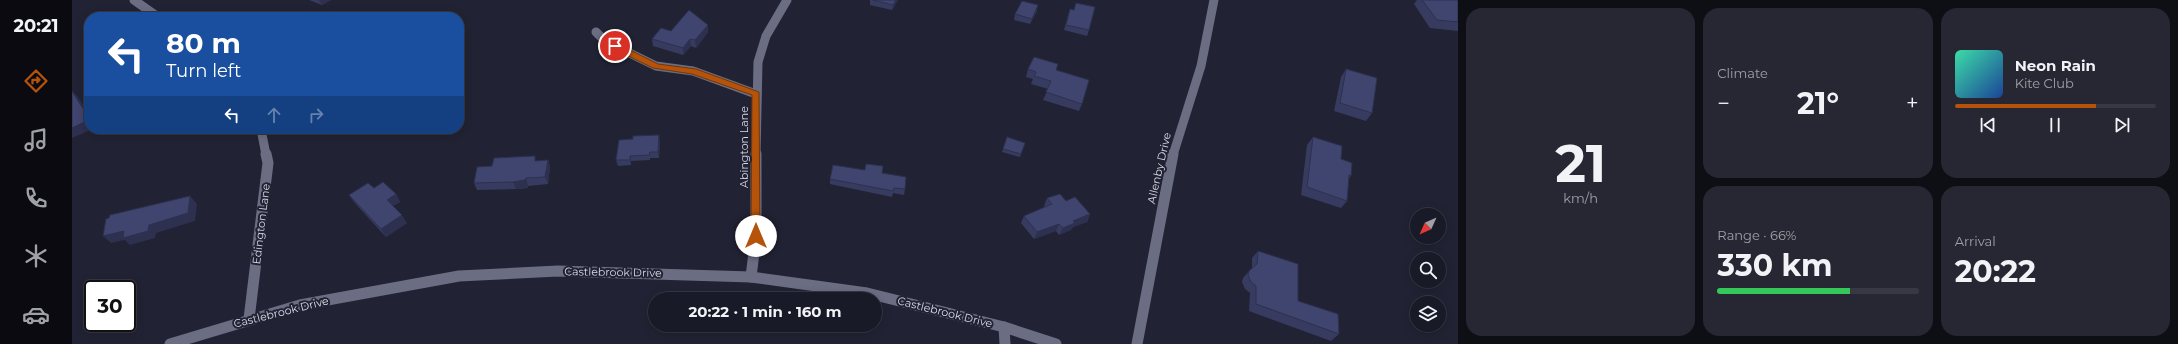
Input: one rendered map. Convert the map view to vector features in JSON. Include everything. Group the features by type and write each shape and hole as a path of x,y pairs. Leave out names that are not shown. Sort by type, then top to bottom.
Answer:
{"street":[{"path":"134,0 151,12"},
{"name":"Abington Lane","path":"751,277 756,236 756,94 758,62 766,36 787,0"},
{"name":"Allenby Drive","path":"1137,344 1174,148 1201,66 1214,7 1214,0"},
{"path":"596,32 605,41 656,66 693,71 756,94"},
{"name":"Edington Lane","path":"249,319 268,163 262,134"},
{"name":"Castlebrook Drive","path":"170,344 249,319 300,305 459,276 558,271 751,277 867,293 1004,327 1056,344"},
{"path":"1004,327 1005,344"}],"building":[{"path":"873,0 896,0 893,5"},
{"path":"1422,0 1458,0 1458,22 1437,20"},
{"path":"1022,1 1038,5 1032,19 1015,14"},
{"path":"1076,3 1095,7 1089,30 1066,25 1070,9 1074,10"},
{"path":"689,10 708,25 695,40 690,39 683,48 652,39 661,28 671,31"},
{"path":"1034,57 1058,64 1056,70 1089,80 1082,104 1046,92 1051,81 1034,76 1036,72 1028,69"},
{"path":"1346,69 1377,78 1372,113 1340,103"},
{"path":"72,91 84,110 84,122 72,128"},
{"path":"659,135 658,152 650,152 649,155 630,156 630,160 616,160 619,140 633,139 633,136"},
{"path":"1007,137 1025,143 1021,154 1003,149"},
{"path":"1313,137 1342,146 1341,159 1352,163 1351,176 1349,175 1347,201 1307,187"},
{"path":"535,156 535,161 548,160 545,177 526,178 525,180 513,182 474,183 477,167 492,166 494,158"},
{"path":"866,164 883,166 882,173 906,177 905,189 894,188 893,191 830,179 833,165 865,170"},
{"path":"383,182 396,194 387,200 402,215 381,229 349,195 368,183 374,188"},
{"path":"1060,194 1066,201 1075,197 1090,214 1073,221 1075,223 1063,228 1059,224 1037,232 1024,216 1052,204 1047,198"},
{"path":"190,196 188,213 149,225 148,231 123,238 124,231 103,236 106,219 109,218 110,215"},
{"path":"1258,251 1298,264 1298,301 1338,314 1339,334 1256,304 1256,286 1251,282 1248,275 1249,271 1257,264"}],"route":[{"path":"615,46 656,66 693,71 756,94 756,236"}]}
